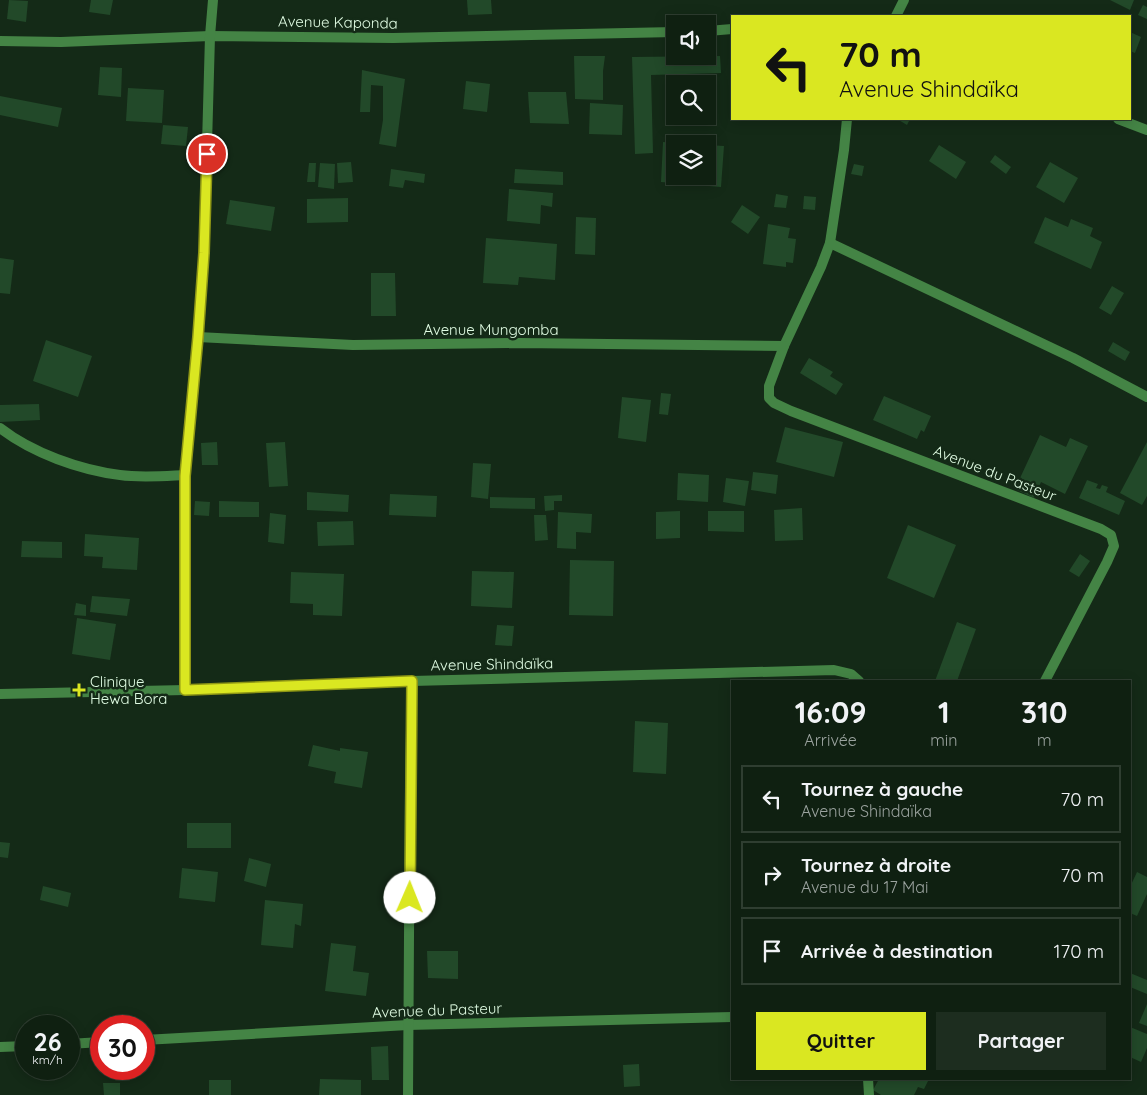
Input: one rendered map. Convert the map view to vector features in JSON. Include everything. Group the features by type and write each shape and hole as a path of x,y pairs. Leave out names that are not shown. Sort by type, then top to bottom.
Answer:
{"street":[{"path":"185,690 185,476 204,253 210,36 213,0"},
{"path":"896,15 904,0"},
{"path":"716,31 731,30"},
{"name":"Avenue Kaponda","path":"0,41 61,42 210,36 402,38 666,32"},
{"path":"784,346 822,266 830,243 847,120"},
{"path":"1121,120 1147,130"},
{"path":"830,243 1073,358 1147,397"},
{"name":"Avenue Mungomba","path":"198,337 354,345 519,343 784,346"},
{"name":"Avenue du Pasteur","path":"784,346 769,386 769,398 774,403 1100,529 1111,535 1114,546 1107,562 1046,680"},
{"path":"0,428 31,448 84,467 120,475 185,476"},
{"name":"Avenue Shindaïka","path":"0,694 834,670 852,674 858,680"},
{"path":"408,1095 412,681"},
{"name":"Avenue du Pasteur","path":"155,1039 408,1025 731,1017"},
{"path":"0,1048 15,1047"},
{"path":"868,1080 869,1095"}],"building":[{"path":"9,0 28,1 26,22 7,19"},
{"path":"91,0 113,0 110,15 89,12"},
{"path":"467,0 491,0 492,14 468,15"},
{"path":"1110,0 1134,0 1130,10"},
{"path":"1143,5 1147,7 1147,19 1138,15"},
{"path":"1131,32 1141,37 1135,53 1131,51"},
{"path":"574,56 605,56 603,100 575,99"},
{"path":"716,56 720,56 721,73 651,75 653,153 635,154 632,57 666,57 666,65 716,65"},
{"path":"100,67 122,68 121,97 98,95"},
{"path":"362,70 405,79 396,147 379,144 383,120 383,86 371,85 370,112 360,112"},
{"path":"466,81 490,84 487,112 463,109"},
{"path":"128,88 164,90 162,123 126,121"},
{"path":"528,92 566,92 569,124 530,123"},
{"path":"0,96 62,108 58,127 0,115"},
{"path":"590,103 623,105 622,135 589,134"},
{"path":"899,120 910,120 907,125"},
{"path":"163,125 188,127 186,146 161,144"},
{"path":"663,142 666,142 666,182 661,182"},
{"path":"939,145 966,162 956,179 929,161"},
{"path":"716,146 724,146 721,187 697,185 716,185"},
{"path":"995,155 1011,167 1006,174 990,162"},
{"path":"351,162 353,182 338,183 337,163"},
{"path":"1050,162 1078,178 1064,203 1036,187"},
{"path":"309,163 316,163 315,182 307,182"},
{"path":"320,163 335,164 334,189 318,187"},
{"path":"854,164 864,166 862,176 851,174"},
{"path":"391,169 425,174 424,183 405,180 403,188 389,186"},
{"path":"515,169 563,172 563,185 514,183"},
{"path":"509,189 553,193 552,207 541,205 540,224 507,221"},
{"path":"776,194 788,196 786,208 774,207"},
{"path":"804,196 816,197 815,210 803,209"},
{"path":"348,198 348,222 307,223 307,199"},
{"path":"230,200 275,207 271,231 226,224"},
{"path":"742,205 760,217 748,234 731,222"},
{"path":"576,217 596,218 595,255 575,254"},
{"path":"1045,217 1068,227 1071,219 1093,228 1090,236 1102,242 1091,269 1034,243"},
{"path":"768,224 790,228 788,238 796,239 793,263 786,262 786,267 763,264"},
{"path":"486,238 557,244 555,280 519,277 518,285 483,283"},
{"path":"0,258 14,260 10,294 0,293"},
{"path":"371,273 395,273 396,316 371,316"},
{"path":"1112,286 1124,293 1111,315 1099,308"},
{"path":"46,340 92,356 78,397 33,381"},
{"path":"1113,342 1130,352 1125,361 1108,351"},
{"path":"809,358 833,372 830,376 843,384 836,395 800,373"},
{"path":"661,393 671,394 668,415 659,414"},
{"path":"884,396 931,416 924,432 921,430 917,439 873,420"},
{"path":"622,397 651,400 646,442 618,438"},
{"path":"39,404 40,420 0,422 0,405"},
{"path":"785,427 843,442 834,477 776,462"},
{"path":"1040,435 1066,447 1070,438 1088,446 1065,494 1041,482 1034,498 1015,489"},
{"path":"217,442 218,465 202,465 201,443"},
{"path":"285,442 288,486 269,487 266,443"},
{"path":"1147,442 1147,496 1142,505 1120,493"},
{"path":"473,463 491,464 488,499 471,497"},
{"path":"753,472 778,475 776,494 751,490"},
{"path":"678,473 709,475 708,502 677,500"},
{"path":"726,478 749,481 745,506 723,502"},
{"path":"1087,480 1098,484 1096,488 1100,489 1102,485 1108,487 1106,492 1125,501 1119,515 1079,498"},
{"path":"307,492 349,495 348,512 307,510"},
{"path":"390,494 437,496 436,517 389,515"},
{"path":"562,495 562,501 554,501 554,510 545,511 544,496"},
{"path":"490,497 535,498 535,509 490,508"},
{"path":"195,501 210,502 209,516 194,515"},
{"path":"219,501 259,502 259,517 219,517"},
{"path":"802,508 803,540 775,541 774,510"},
{"path":"680,511 680,538 656,539 656,512"},
{"path":"708,511 744,511 744,532 708,531"},
{"path":"558,512 592,514 591,533 576,532 576,549 557,548"},
{"path":"270,513 286,515 284,544 268,542"},
{"path":"534,515 546,515 548,540 535,541"},
{"path":"353,521 354,545 318,546 317,522"},
{"path":"908,525 956,545 934,598 887,578"},
{"path":"85,534 139,538 137,570 102,568 103,557 84,556"},
{"path":"22,541 62,542 62,558 21,557"},
{"path":"1080,554 1090,561 1079,577 1069,571"},
{"path":"570,560 614,561 613,616 569,615"},
{"path":"472,571 514,572 512,608 471,606"},
{"path":"291,572 344,574 342,616 313,615 313,604 290,603"},
{"path":"92,596 130,599 127,616 90,612"},
{"path":"76,603 86,605 86,616 74,615"},
{"path":"77,618 116,624 110,660 72,654"},
{"path":"957,622 976,629 957,680 935,680"},
{"path":"497,625 514,626 512,646 495,645"},
{"path":"635,721 668,723 666,774 633,772"},
{"path":"313,745 340,751 340,748 368,752 362,788 334,783 336,772 308,766"},
{"path":"187,823 231,823 231,848 187,848"},
{"path":"0,842 10,843 8,858 0,857"},
{"path":"249,858 271,864 266,887 244,881"},
{"path":"182,868 218,872 215,902 179,898"},
{"path":"1137,872 1147,877 1147,894 1137,916 1131,913 1131,885"},
{"path":"43,886 71,893 68,907 40,900"},
{"path":"265,900 303,904 301,926 295,924 293,948 261,945"},
{"path":"331,943 356,946 353,971 369,973 366,996 325,991"},
{"path":"427,951 458,951 458,979 428,978"},
{"path":"1131,973 1147,980 1147,994 1131,987"},
{"path":"1147,1004 1147,1026 1139,1023"},
{"path":"1131,1027 1147,1034 1147,1048 1141,1062 1131,1057"},
{"path":"388,1046 389,1080 372,1080 371,1047"},
{"path":"639,1064 640,1086 624,1087 623,1065"},
{"path":"320,1079 361,1080 361,1095 319,1095"},
{"path":"209,1080 231,1080 231,1095 209,1095"},
{"path":"878,1080 928,1080 924,1089 918,1087 914,1095 881,1095 873,1090"},
{"path":"103,1083 120,1083 120,1095 104,1095"}],"place":[{"name":"Clinique Hewa Bora","path":"79,690"}],"route":[{"path":"207,154 204,253 185,476 185,690 412,681 410,898"}]}
